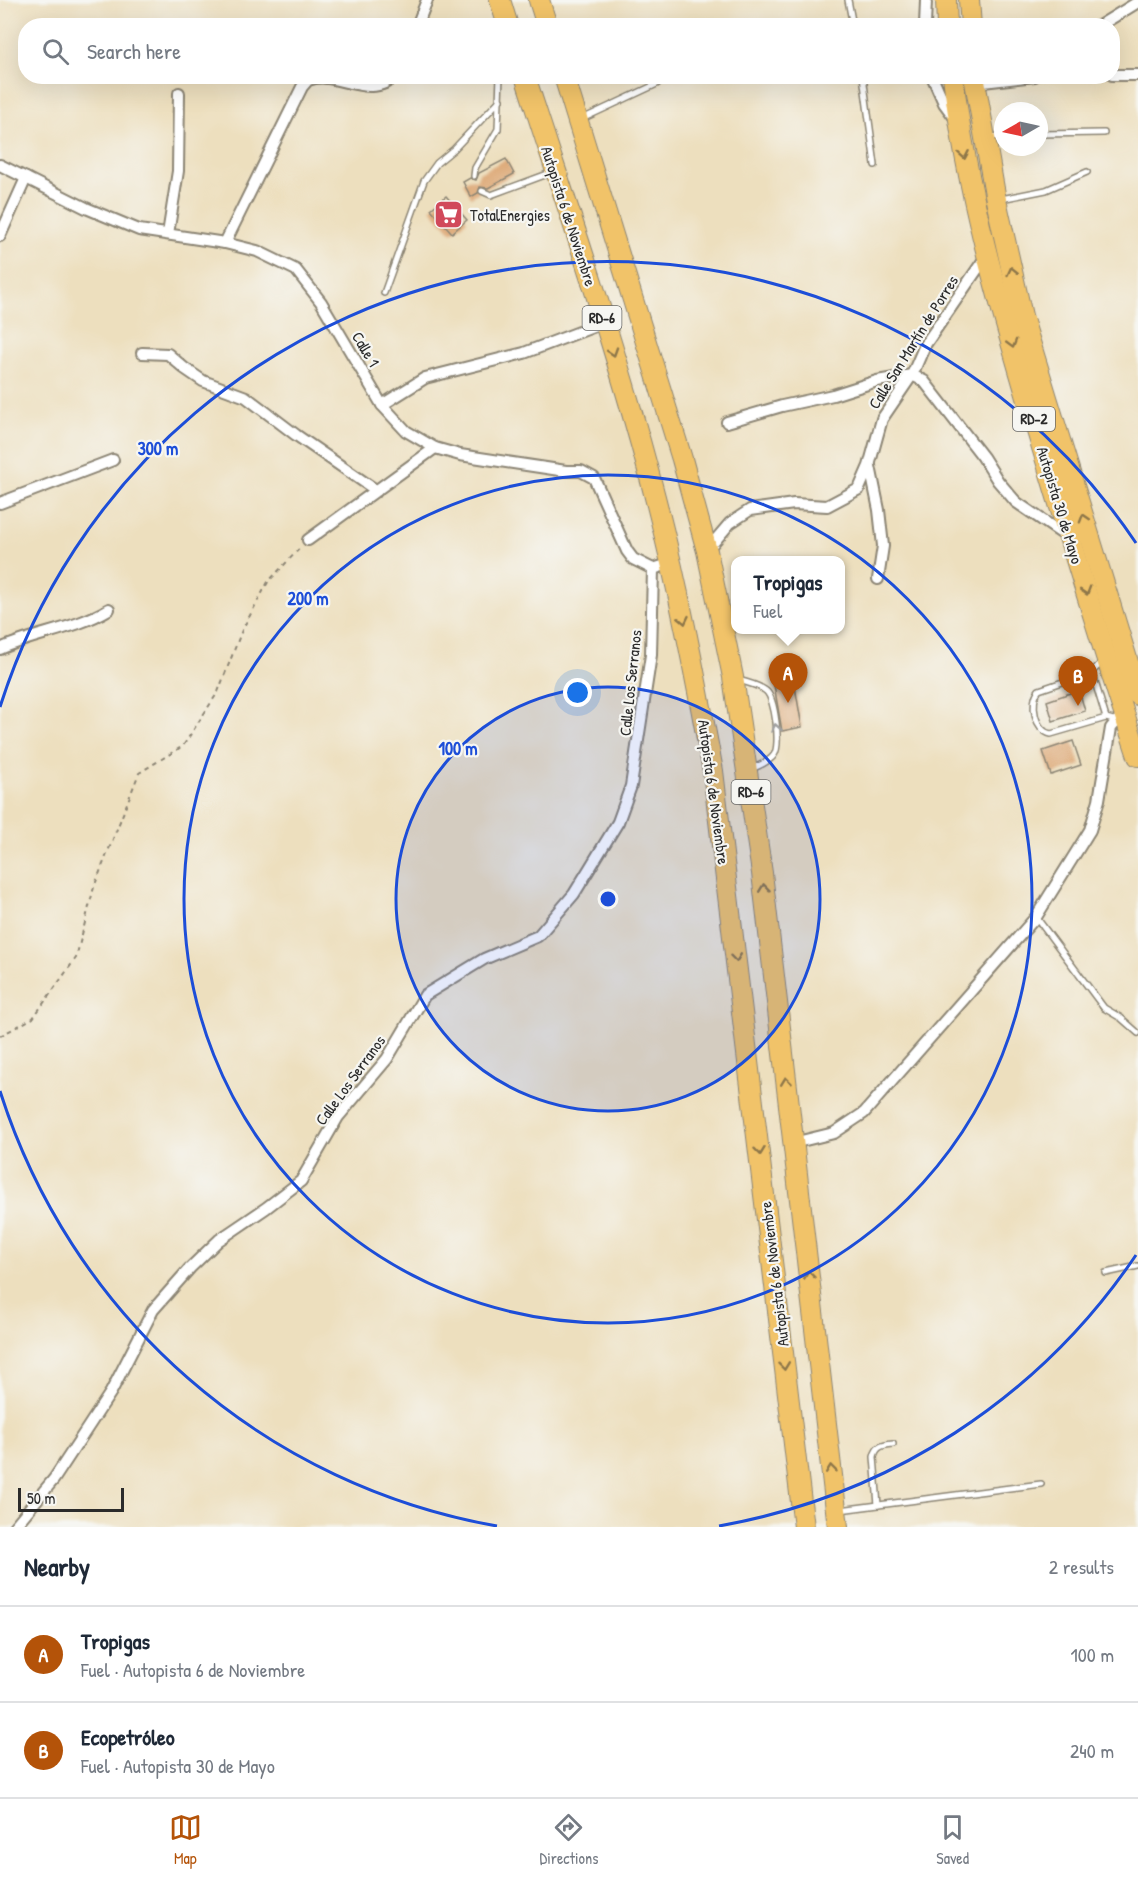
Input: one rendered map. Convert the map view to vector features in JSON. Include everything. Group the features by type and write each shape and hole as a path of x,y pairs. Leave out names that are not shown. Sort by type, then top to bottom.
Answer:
{"highway":[{"path":"500,0 506,18"},
{"path":"539,0 545,18"},
{"path":"946,0 947,18"},
{"path":"969,0 970,18"},
{"name":"Autopista 6 de Noviembre","path":"528,84 656,498 662,566 692,657 713,771 804,1527"},
{"name":"Autopista 6 de Noviembre","path":"566,84 682,459 707,551 733,677 762,873 837,1519"},
{"name":"Autopista 30 de Mayo","path":"954,84 969,180 987,255 1107,658 1116,718 1138,756"},
{"name":"Autopista 30 de Mayo","path":"975,84 994,137"},
{"name":"Autopista 30 de Mayo","path":"995,156 996,200 1022,316 1138,695"}],"street":[{"path":"420,18 427,0"},
{"path":"925,18 926,0"},
{"path":"1112,18 1138,2"},
{"path":"1120,75 1138,75"},
{"path":"225,243 305,84"},
{"path":"357,84 366,86 381,84"},
{"path":"936,84 944,103 959,124"},
{"path":"168,234 178,171 179,93"},
{"name":"Calle 1","path":"0,165 86,208 139,230 225,243 257,251 296,270 321,302 382,405 406,431 435,448 460,455 567,471 581,471 594,478 627,551 633,559 662,566"},
{"path":"0,236 26,178"},
{"name":"Calle San Martín de Porres","path":"707,551 730,523 750,510 794,504 827,506 859,489 869,466 882,419 912,375 925,345 987,255"},
{"path":"382,405 425,378 524,353 603,323"},
{"path":"142,353 168,354 203,381 246,397 376,491"},
{"path":"727,422 782,406 833,395 877,381 912,375 924,381 1016,502 1070,539"},
{"path":"308,540 435,448"},
{"path":"0,503 113,460"},
{"path":"869,466 879,510 883,546 878,579"},
{"name":"Calle Los Serranos","path":"14,1527 54,1479 111,1392 153,1310 190,1268 219,1240 267,1208 301,1181 338,1117 387,1059 425,995 484,959 538,936 574,894 618,822 631,786 662,566"},
{"path":"0,649 41,633 95,617 109,609"},
{"path":"794,1143 834,1133 864,1113 1036,917 1090,830 1099,800 1111,728 1116,718"}],"lane":[{"path":"848,0 851,18"},
{"path":"474,176 475,168 496,135 501,84"},
{"path":"578,121 657,84"},
{"path":"864,84 875,165"},
{"path":"384,293 424,181 437,164 500,100"},
{"path":"1048,134 1104,133"},
{"path":"482,191 491,195 555,171"},
{"path":"996,200 1046,190 1087,172"},
{"path":"1092,672 1116,718 1051,734 1045,733 1040,728 1033,702 1038,690 1092,672 1107,658"},
{"path":"733,677 766,691 771,698 778,739 773,758 748,771"},
{"path":"1036,917 1104,1008 1138,1032"},
{"path":"1106,1273 1138,1266"},
{"path":"878,1505 875,1450 880,1446 893,1444"},
{"path":"837,1519 878,1505 1041,1484"}],"path":[{"path":"0,1036 33,1018 76,958 94,887 139,773 183,746 218,692 242,630 268,582 308,540"}],"building":[{"name":"TotalEnergies","path":"506,159 514,174 488,188 480,187 478,193 471,197 463,182 470,178 476,180 479,173"},
{"name":"TotalEnergies","path":"446,196 467,220 452,233 431,209"},
{"path":"793,675 802,727 782,731 773,679"},
{"path":"1079,690 1085,711 1053,721 1047,701"},
{"path":"1073,741 1081,765 1051,775 1043,751"}],"place":[{"name":"TotalEnergies","path":"449,215"},
{"name":"Tropigas","path":"788,703"},
{"name":"Ecopetróleo","path":"1078,706"}]}
